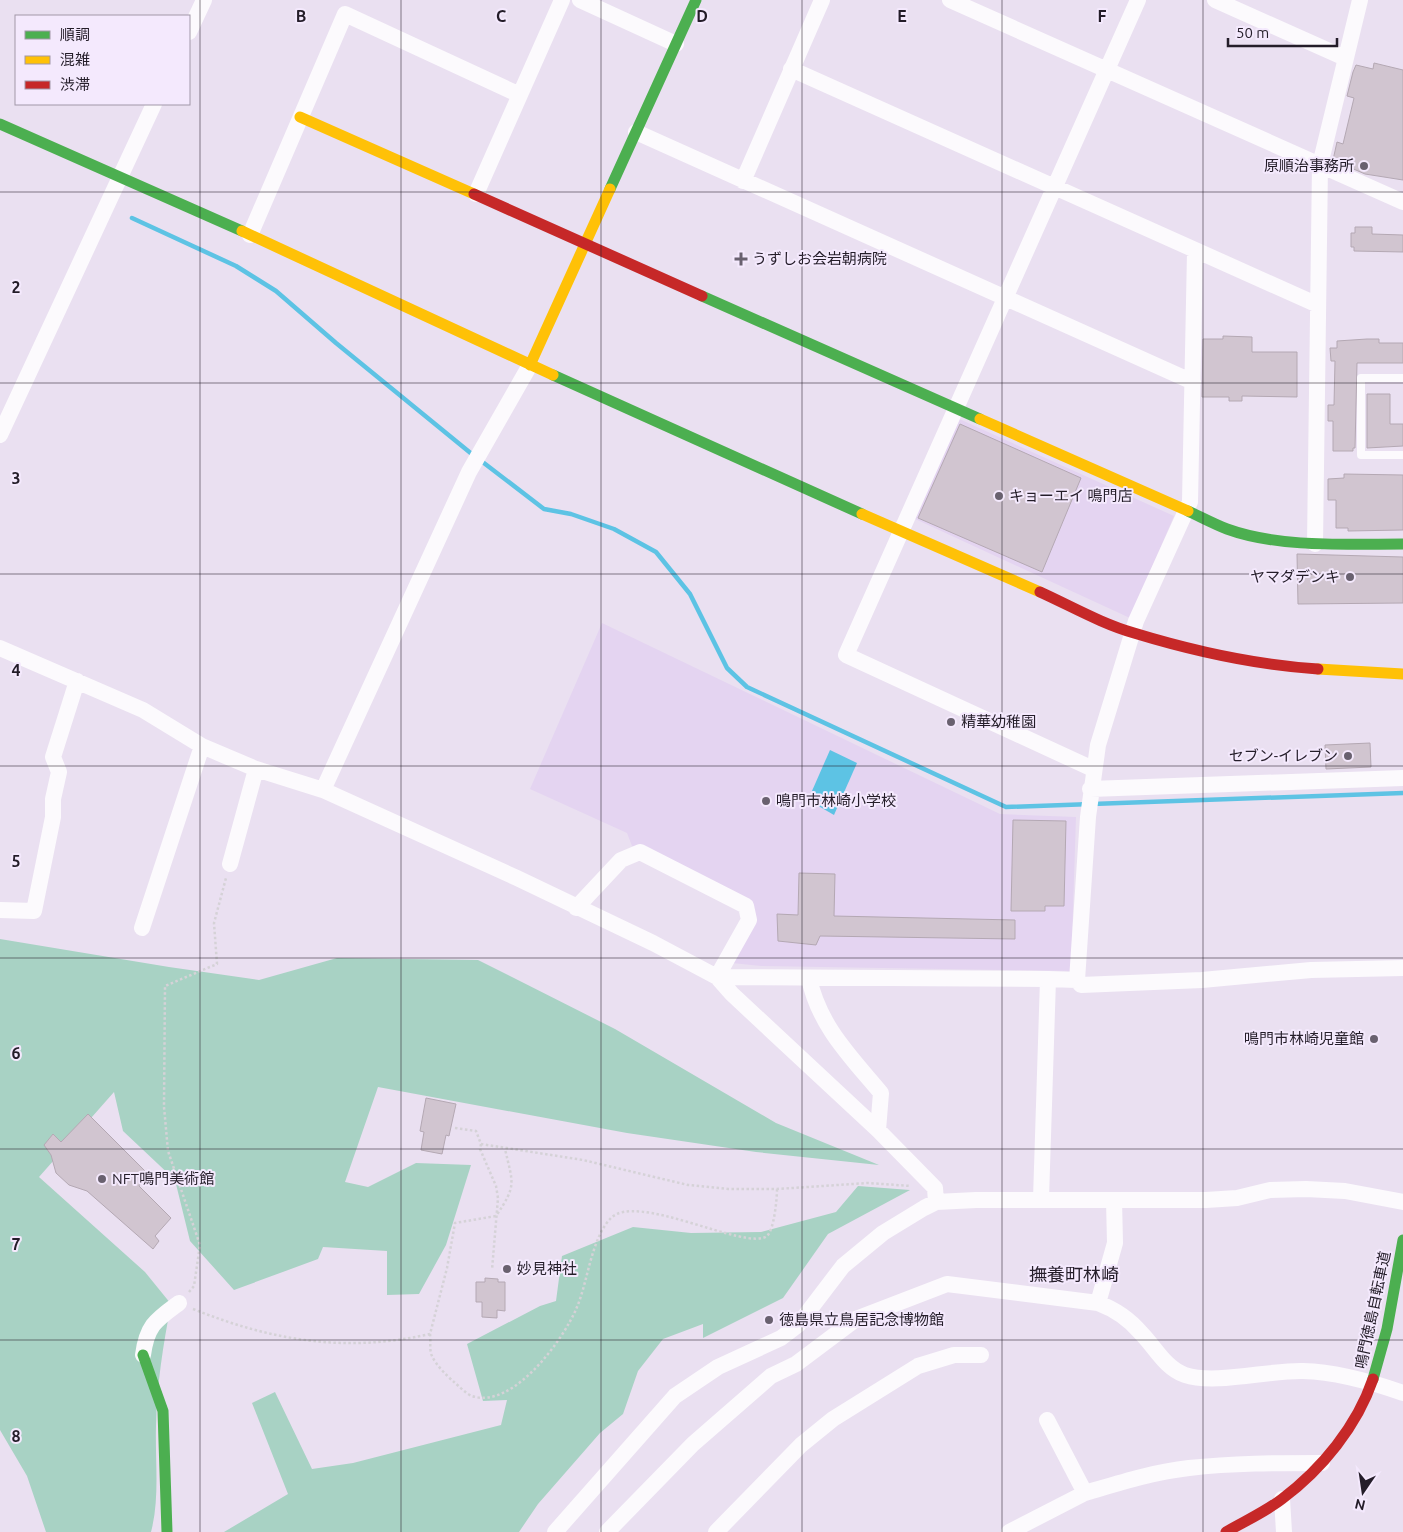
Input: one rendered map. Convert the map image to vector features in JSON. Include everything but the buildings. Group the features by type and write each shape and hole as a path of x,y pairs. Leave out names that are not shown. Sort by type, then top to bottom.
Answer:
{"street":[{"path":"190,30 204,0"},
{"path":"476,194 562,0"},
{"path":"580,0 676,44"},
{"path":"323,790 469,472 530,365 696,0"},
{"path":"743,181 822,0"},
{"path":"950,0 1403,202"},
{"path":"1093,769 846,655 954,408 1138,0"},
{"path":"1215,0 1345,58"},
{"path":"1315,544 1320,165 1360,0"},
{"path":"250,235 348,7 520,94"},
{"path":"792,69 1195,252 1318,305"},
{"path":"0,435 118,176 154,105"},
{"path":"300,117 586,242 1228,529 1271,540 1315,544 1403,544"},
{"path":"0,124 250,235 530,365 901,532 1133,632 1214,653 1288,667 1403,674"},
{"path":"636,132 1193,382"},
{"path":"1195,252 1190,502 1136,621 1098,745 1090,792 1077,980 1081,985 1109,984 1202,980 1311,970 1403,968"},
{"path":"0,648 143,710 202,746 256,769 323,790 517,878 576,908 653,943 717,977 732,994 878,1130 935,1195"},
{"path":"0,910 34,911 53,818 53,799 59,772 53,757 77,681"},
{"path":"142,928 202,746"},
{"path":"230,864 256,769"},
{"path":"1090,792 1403,778"},
{"path":"576,908 621,860 640,852 746,906 749,920 717,977"},
{"path":"717,977 1077,980"},
{"path":"809,978 814,1000 824,1021 881,1094 878,1130"},
{"path":"1041,1199 1048,979"},
{"path":"555,1532 674,1396 718,1367 781,1338 798,1325 843,1266 883,1233 935,1195 1041,1199 1206,1200 1237,1198 1270,1190 1306,1189 1345,1191 1403,1202"},
{"path":"1098,1303 1115,1243 1114,1200"},
{"name":"鳴門徳島自転車道","path":"1226,1532 1282,1499 1322,1463 1350,1425 1372,1382 1383,1342 1403,1240"},
{"path":"608,1532 693,1444 772,1376 796,1364 856,1319 947,1284 1098,1303 1110,1308 1141,1332 1164,1361 1184,1374 1203,1378 1303,1371 1372,1382 1403,1393"},
{"path":"167,1532 163,1411 143,1355 145,1338 153,1323 179,1303"},
{"path":"716,1532 801,1445 833,1419 918,1366 954,1355 981,1355"},
{"path":"1047,1420 1085,1493"},
{"path":"1009,1532 1085,1493 1136,1478 1188,1468 1264,1463 1322,1463"},
{"path":"1282,1499 1284,1532"}],"lane":[{"path":"1403,378 1361,378 1361,455 1403,455"}],"path":[{"path":"230,864 214,923 217,964 165,986 164,1107 168,1151 200,1244 194,1286 179,1303 255,1330 313,1343 371,1344 395,1342 430,1334"},
{"path":"455,1128 476,1131 481,1144 480,1149 496,1186 498,1198 492,1270"},
{"path":"481,1144 583,1160 688,1185 728,1189 777,1189 868,1183 935,1195"},
{"path":"505,1149 513,1184 510,1196 496,1216 455,1224 447,1268 430,1334 431,1355 452,1380 472,1396 494,1397 513,1388 531,1373 570,1324 578,1306 600,1236 610,1217 623,1212 652,1212 747,1239 764,1238 769,1234 777,1202 777,1189"}],"shaded area":[{"path":"957,418 1174,516 1130,618 913,518"},
{"name":"鳴門市林崎小学校","path":"602,623 1000,814 1076,817 1071,971 761,966 732,963 750,900 632,846 627,833 530,789"}],"green space":[{"path":"0,939 259,980 337,958 478,960 615,1029 776,1123 879,1165 756,1152 627,1133 378,1087 345,1182 368,1187 416,1163 471,1165 446,1245 419,1294 387,1295 387,1251 323,1247 318,1259 234,1290 190,1241 175,1180 123,1131 114,1092 39,1177 145,1272 171,1304 158,1395 154,1519 151,1532 46,1532 27,1476 0,1430"},
{"path":"858,1186 910,1190 828,1234 783,1298 703,1338 703,1324 663,1339 638,1371 623,1414 600,1433 538,1504 519,1532 224,1532 288,1494 252,1403 275,1392 312,1469 353,1463 501,1425 507,1400 483,1401 467,1344 540,1306 556,1301 562,1256 633,1227 691,1233 761,1232 836,1212"}],"water":[{"path":"830,750 857,763 834,815 808,800"}],"waterway":[{"path":"132,218 236,266 276,291 336,343 473,455"},
{"path":"480,460 544,509 571,514 614,529 656,552 690,594 727,668 747,687 1006,807 1403,793"}],"traffic: fast":[{"path":"610,189 696,0"},
{"path":"0,124 242,231"},
{"path":"702,296 980,419"},
{"path":"553,375 862,514"},
{"path":"1188,511 1227,529 1269,539 1314,544 1403,544"},
{"path":"1373,1379 1387,1329 1403,1240"},
{"path":"143,1355 163,1411 167,1532"}],"traffic: slow":[{"path":"300,117 474,194"},
{"path":"530,365 610,189"},
{"path":"242,231 553,375"},
{"path":"980,419 1188,511"},
{"path":"862,514 1040,592"},
{"path":"1318,669 1403,674"}],"traffic: jam":[{"path":"474,194 702,296"},
{"path":"1040,592 1110,625 1156,640 1249,661 1318,669"},
{"path":"1226,1532 1275,1504 1311,1474 1348,1430 1373,1379"}],"place":[{"name":"原順治事務所","path":"1364,166"},
{"name":"うずしお会岩朝病院","path":"741,259"},
{"name":"キョーエイ 鳴門店","path":"999,496"},
{"name":"ヤマダデンキ","path":"1350,577"},
{"name":"精華幼稚園","path":"951,722"},
{"name":"セブン-イレブン","path":"1348,756"},
{"name":"鳴門市林崎小学校","path":"766,801"},
{"name":"鳴門市林崎児童館","path":"1374,1039"},
{"name":"NFT鳴門美術館","path":"102,1179"},
{"name":"妙見神社","path":"507,1269"},
{"name":"徳島県立鳥居記念博物館","path":"769,1320"}],"district":[{"name":"撫養町林崎","path":"1074,1275"}]}
